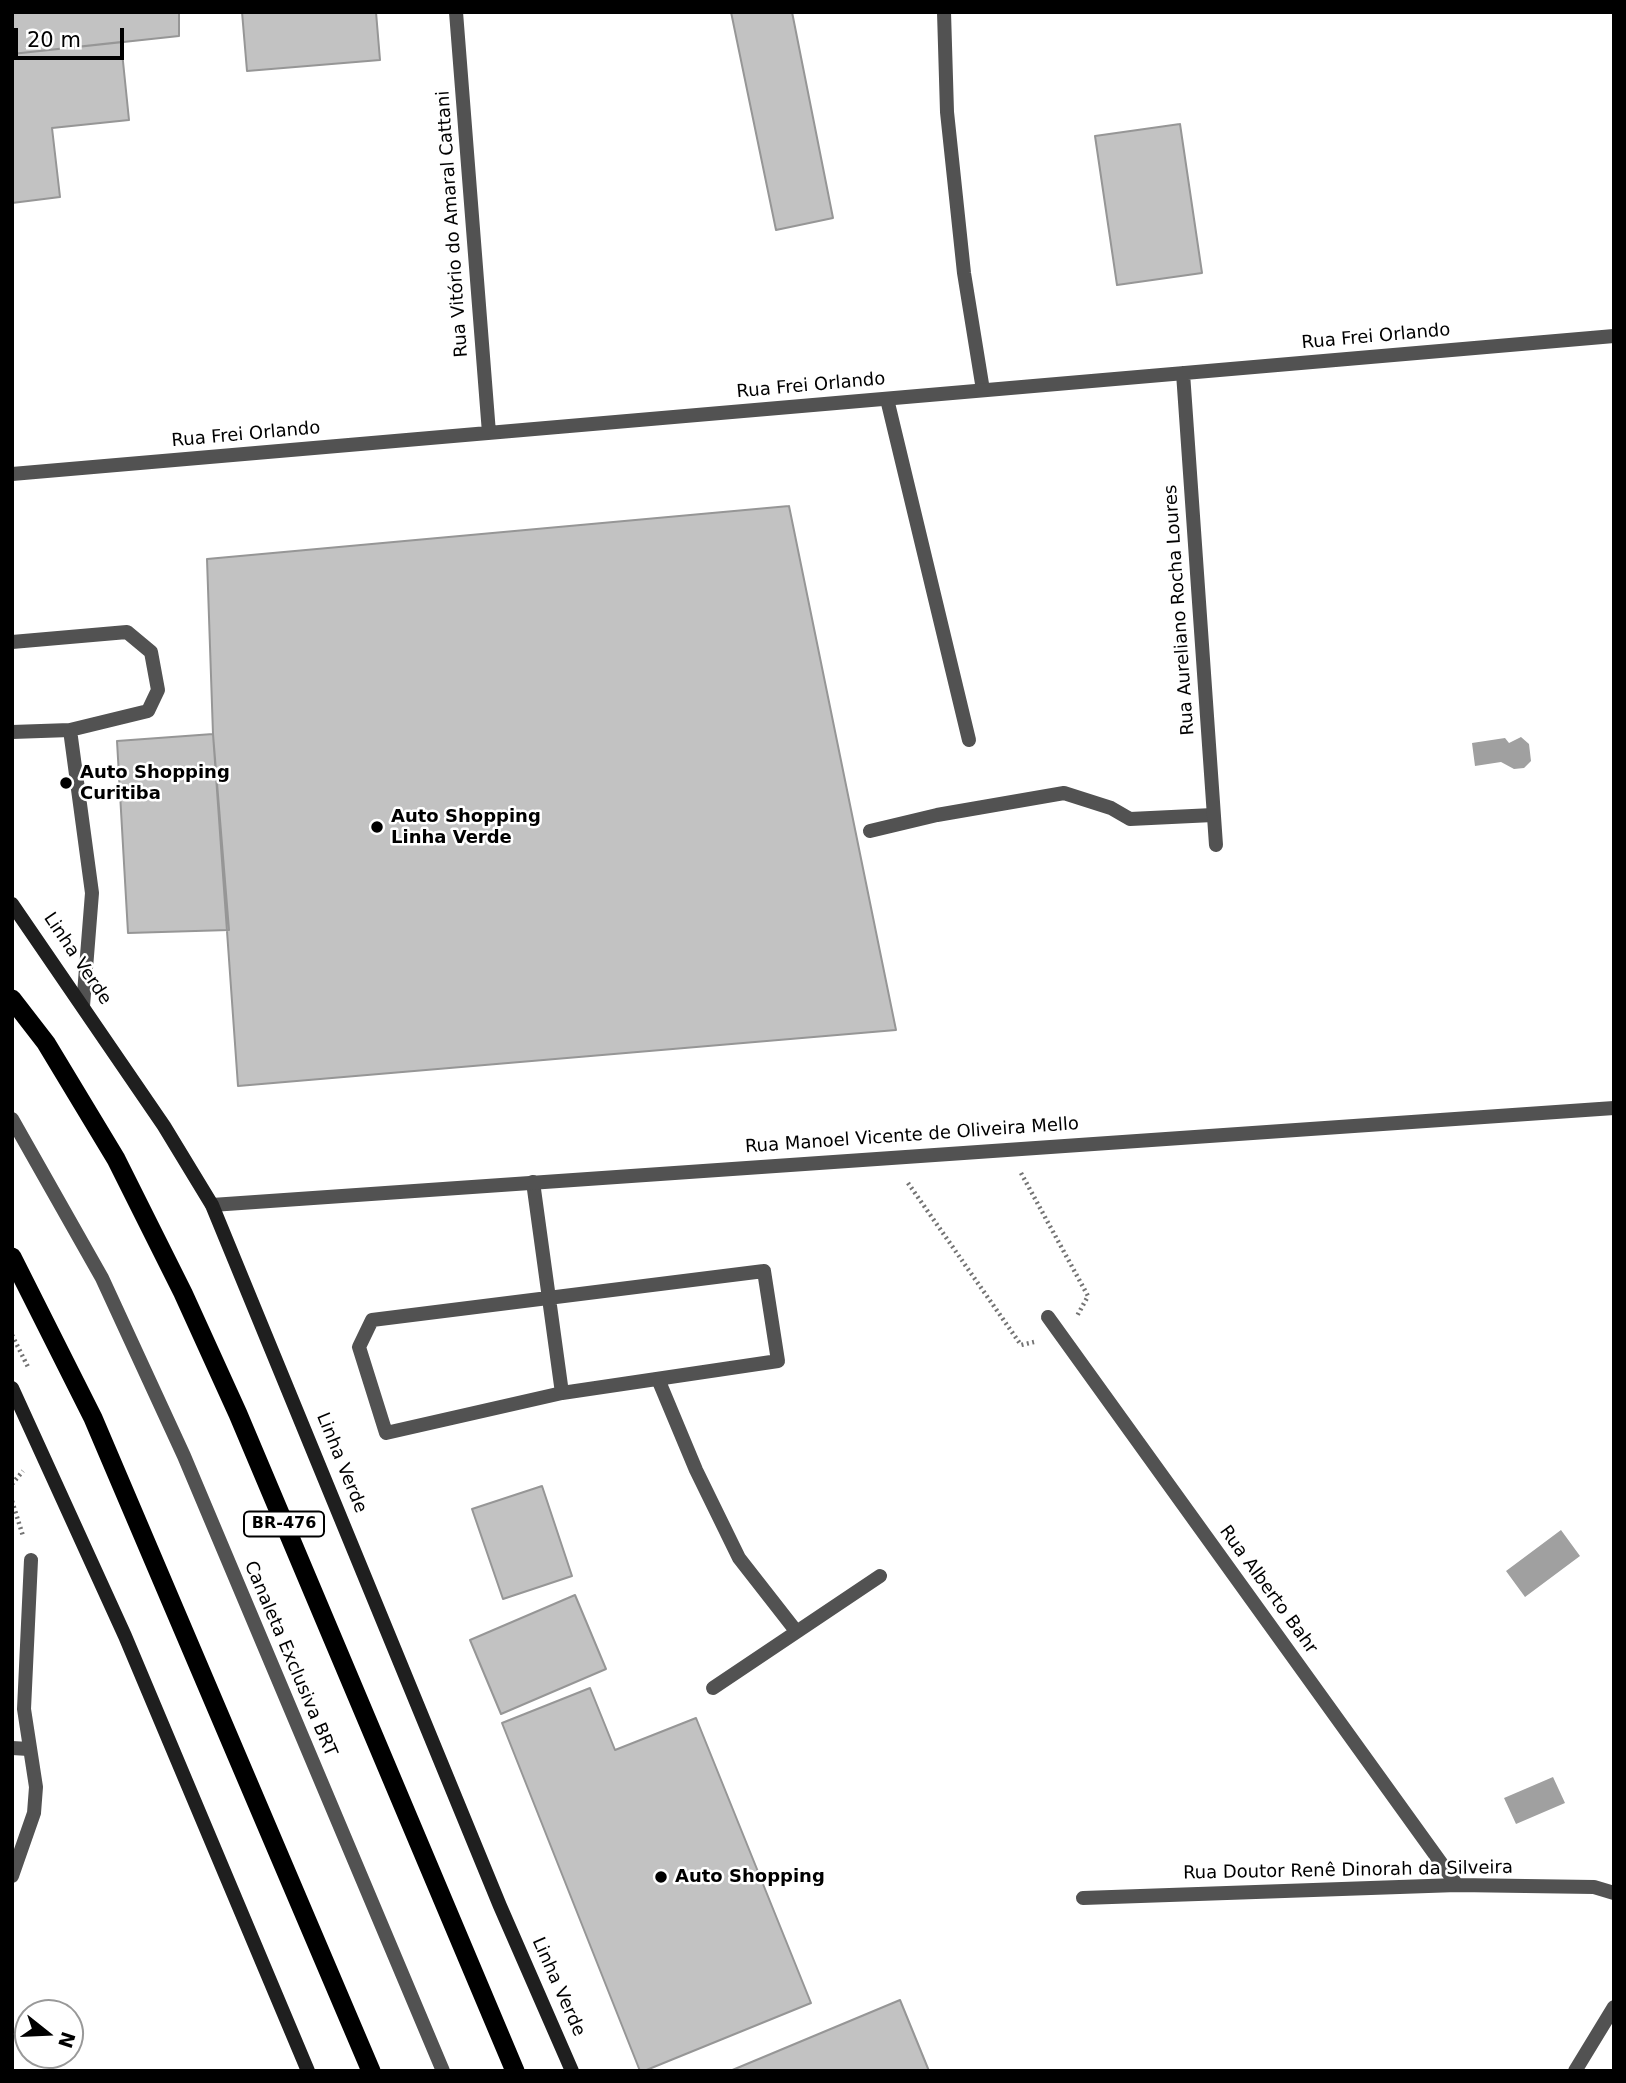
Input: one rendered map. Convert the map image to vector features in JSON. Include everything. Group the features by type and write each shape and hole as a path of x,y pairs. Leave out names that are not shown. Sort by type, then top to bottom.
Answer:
{"highway":[{"name":"BR-476","path":"12,999 46,1043 116,1159 183,1293 238,1414 515,2071"},
{"path":"12,1256 98,1430 371,2071"}],"main road":[{"name":"Linha Verde","path":"12,904 83,1006 212,1205 500,1906 572,2071"},
{"path":"12,1388 125,1636 308,2071"}],"street":[{"name":"Rua Vitório do Amaral Cattani","path":"456,12 489,433"},
{"path":"944,12 947,112 964,273 982,390"},
{"name":"Rua Frei Orlando","path":"12,474 1614,336"},
{"name":"Rua Aureliano Rocha Loures","path":"1183,373 1216,845"},
{"path":"887,399 969,740"},
{"path":"12,642 127,632 151,652 159,690 148,711 70,730 12,732"},
{"path":"70,730 92,893 83,1006"},
{"path":"870,831 937,815 1064,793 1111,808 1130,819 1213,815"},
{"name":"Rua Manoel Vicente de Oliveira Mello","path":"212,1205 1614,1108"},
{"name":"Canaleta Exclusiva BRT","path":"12,1119 102,1278 184,1456 443,2071"},
{"path":"533,1182 562,1393"},
{"path":"764,1271 778,1361 562,1393 386,1433 359,1347 372,1320 549,1296 764,1271"},
{"name":"Rua Alberto Bahr","path":"1048,1317 1457,1885"},
{"path":"658,1379 696,1470 739,1558 796,1632"},
{"path":"12,1876 34,1813 36,1787 29,1749 24,1680 31,1560"},
{"path":"713,1688 880,1576"},
{"path":"12,1748 29,1749"},
{"name":"Rua Doutor Renê Dinorah da Silveira","path":"1083,1898 1457,1885 1594,1887 1614,1892"},
{"path":"1575,2071 1614,2007"}],"path":[{"path":"890,1156 1021,1345 1043,1340 1057,1332 1080,1315 1088,1296 1007,1148"},
{"path":"12,1501 31,1560"}],"shaded area":[{"path":"1521,737 1529,744 1531,761 1524,768 1514,769 1501,762 1475,766 1472,743 1505,738 1509,743"},
{"path":"1561,1530 1580,1556 1525,1597 1506,1571"},
{"path":"1553,1777 1565,1803 1516,1824 1504,1798"}],"building":[{"path":"12,12 179,12 179,36 12,54"},
{"path":"242,12 376,12 380,60 247,71"},
{"path":"731,12 792,12 833,218 776,230"},
{"path":"121,42 129,120 52,128 60,197 12,203 12,54"},
{"path":"1180,124 1202,273 1117,285 1095,136"},
{"path":"789,506 896,1030 238,1086 213,734 207,559"},
{"path":"213,734 229,930 128,933 117,741"},
{"path":"542,1486 572,1576 503,1599 472,1509"},
{"path":"575,1595 606,1669 501,1714 470,1640"},
{"name":"Auto Shopping","path":"590,1688 615,1750 696,1718 811,2003 644,2071 640,2071 502,1723"},
{"path":"900,2000 929,2071 730,2071"}],"place":[{"name":"Auto Shopping Curitiba","path":"66,783"},
{"name":"Auto Shopping Linha Verde","path":"377,827"},
{"name":"Auto Shopping","path":"661,1877"}]}
